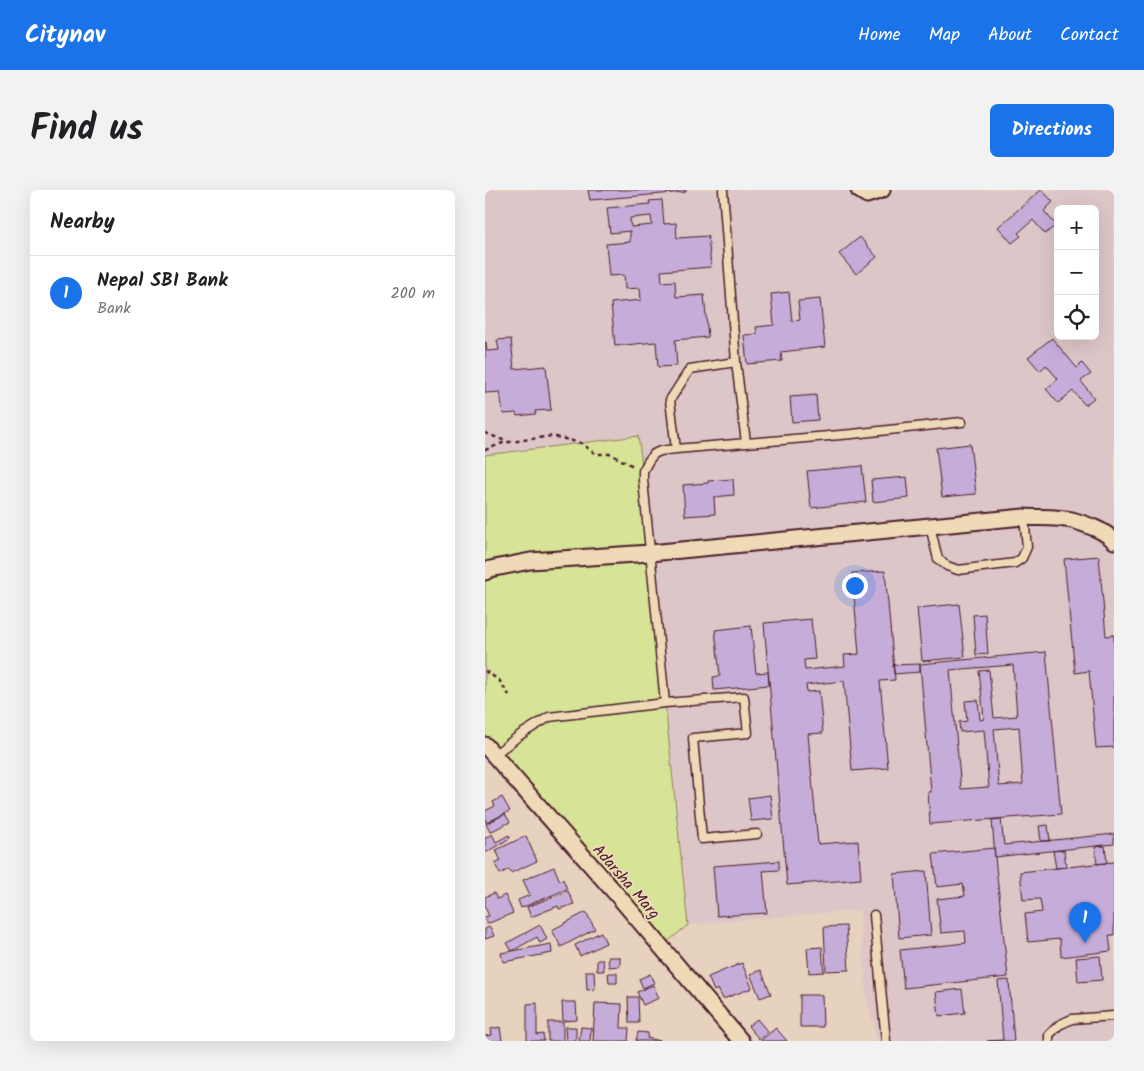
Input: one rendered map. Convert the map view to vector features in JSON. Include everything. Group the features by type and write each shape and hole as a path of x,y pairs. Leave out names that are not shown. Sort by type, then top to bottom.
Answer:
{"street":[{"path":"859,190 867,195 882,190"},
{"path":"485,572 490,569 530,561 650,553 1024,517 1071,520 1096,529 1114,541"},
{"name":"Adarsha Marg","path":"490,750 619,897 741,1041"}],"lane":[{"path":"723,190 736,362 746,443"},
{"path":"676,449 670,400 690,369 736,362"},
{"path":"665,702 643,471 654,454 660,451 676,449 852,434 962,422"},
{"path":"931,526 939,559 947,566 958,570 1015,563 1022,558 1027,547 1024,517"},
{"path":"490,750 549,717 665,702 744,697 748,733 693,738 702,839 757,834"},
{"path":"874,915 886,1041"},
{"path":"1049,1041 1049,1035 1059,1025 1073,1019 1114,1016"}],"path":[{"path":"485,433 510,442"},
{"path":"485,450 503,443 552,436 581,443 597,454 610,454 643,471"},
{"path":"485,672 499,680 509,695"}],"shaded area":[{"path":"485,190 1114,190 1114,1041 878,1041 867,1000 859,910 688,925 638,437 485,455"}],"green space":[{"path":"638,436 688,925 661,947 485,745 485,455"}],"building":[{"path":"588,190 686,190 686,192 590,200"},
{"path":"1041,190 1053,202 1044,211 1054,223 1054,227 1045,234 1033,220 1018,233 1021,236 1012,243 998,227"},
{"path":"662,200 664,224 676,223 677,238 708,236 711,267 661,271 662,282 675,281 676,297 704,295 708,337 675,340 677,366 658,367 656,342 615,346 611,303 641,300 640,288 625,289 624,275 609,276 606,244 630,242 630,231 610,233 607,208 650,204 649,201","holes":["651,216 652,225 631,227 630,218"]},
{"path":"860,237 877,257 856,274 839,254"},
{"path":"789,292 792,321 800,320 798,301 820,299 825,347 781,352 782,361 747,364 744,335 757,334 756,327 774,325 771,294"},
{"path":"1052,338 1077,368 1082,363 1091,374 1081,381 1094,398 1085,405 1073,391 1058,403 1046,389 1058,379 1046,365 1040,371 1028,357"},
{"path":"511,339 514,369 546,366 551,410 535,411 536,414 517,416 516,413 503,414 500,392 485,393 485,342 487,351 499,350 497,340"},
{"path":"816,395 818,420 792,422 790,397"},
{"path":"970,444 976,494 942,497 936,448"},
{"path":"862,466 866,502 811,508 807,471"},
{"path":"907,477 909,498 873,502 871,480"},
{"path":"733,479 734,495 714,497 715,514 685,516 683,485"},
{"path":"1099,556 1106,636 1114,635 1114,747 1096,748 1089,671 1075,673 1064,559"},
{"path":"885,571 895,680 880,681 888,768 852,771 844,681 806,685 807,692 819,691 823,733 808,734 818,844 858,841 861,879 787,885 764,623 811,619 815,659 804,660 805,670 845,666 844,655 859,654 852,573"},
{"path":"959,604 965,657 922,661 917,608"},
{"path":"985,614 988,654 976,655 973,615"},
{"path":"751,626 756,673 768,672 769,685 714,690 713,677 720,676 715,630"},
{"path":"1046,652 1061,814 930,824 928,792 931,792 920,664","holes":["1013,665 1017,716 994,718 989,670 979,671 984,719 980,720 978,700 965,701 967,721 959,722 960,732 984,730 989,787 961,789 950,670","1019,727 1023,784 999,786 994,729"]},
{"path":"920,664 920,672 894,674 893,665"},
{"path":"770,795 773,819 751,821 748,798"},
{"path":"502,797 510,811 486,823 485,811 495,806 493,802"},
{"path":"505,814 510,822 490,832 486,824"},
{"path":"1001,819 1004,845 1114,834 1114,844 995,857 992,820"},
{"path":"1048,825 1050,841 1041,841 1039,826"},
{"path":"492,834 496,842 509,835 510,838 485,853 485,838"},
{"path":"526,836 537,861 511,873 509,869 500,874 495,864 501,861 496,850"},
{"path":"1105,846 1107,863 1097,864 1095,847"},
{"path":"994,848 1008,977 904,988 900,950 966,943 965,931 941,933 937,899 965,896 963,884 937,887 933,854"},
{"path":"1064,850 1066,867 1056,868 1053,851"},
{"path":"779,861 779,870 763,871 767,913 717,916 713,866"},
{"path":"1114,862 1114,935 1109,935 1111,951 1061,957 1060,939 1028,942 1025,914 1042,912 1040,899 1023,900 1020,872"},
{"path":"554,867 560,881 563,879 567,889 521,908 518,900 530,895 523,880"},
{"path":"926,871 931,935 899,938 894,874"},
{"path":"568,891 574,904 559,909 558,906 531,917 527,907"},
{"path":"494,893 497,899 505,895 513,913 487,924 485,917 489,916 485,907 485,897"},
{"path":"586,912 595,929 561,947 552,930"},
{"path":"540,925 547,939 540,943 537,937 512,951 507,943"},
{"path":"846,926 849,970 826,971 824,927"},
{"path":"490,927 494,936 485,939 485,929"},
{"path":"601,932 606,943 580,956 575,945"},
{"path":"551,944 552,953 503,962 501,953"},
{"path":"822,947 824,972 809,973 807,948"},
{"path":"1100,956 1102,980 1078,982 1076,958"},
{"path":"608,957 620,957 620,966 609,967"},
{"path":"597,960 603,960 604,971 597,971"},
{"path":"742,963 752,988 723,999 718,989 714,991 708,977"},
{"path":"761,970 771,994 760,998 750,974"},
{"path":"586,971 594,971 595,989 587,990"},
{"path":"608,973 617,973 617,983 609,983"},
{"path":"650,974 654,983 643,988 639,979"},
{"path":"1009,980 1014,1041 987,1041 1003,1040 998,981"},
{"path":"653,985 659,998 643,1005 637,992"},
{"path":"962,989 965,1013 939,1016 936,992"},
{"path":"800,995 822,995 823,1027 800,1027"},
{"path":"628,997 638,997 639,1023 629,1023"},
{"path":"562,1002 576,1002 577,1020 563,1021"},
{"path":"537,1003 537,1035 543,1034 544,1041 527,1041 527,1004"},
{"path":"595,1003 622,1004 621,1028 629,1028 628,1041 593,1041"},
{"path":"757,1019 768,1032 759,1039 748,1026"},
{"path":"548,1022 563,1022 563,1041 548,1041"},
{"path":"500,1027 502,1041 485,1041 485,1036 492,1035 491,1029"},
{"path":"565,1027 576,1027 576,1040 566,1041"},
{"path":"581,1027 591,1028 590,1041 579,1041"},
{"path":"776,1028 787,1041 761,1040"},
{"path":"638,1032 648,1033 647,1038 661,1041 636,1041"}],"place":[{"name":"Nepal SBI Bank","path":"1085,943"}]}
